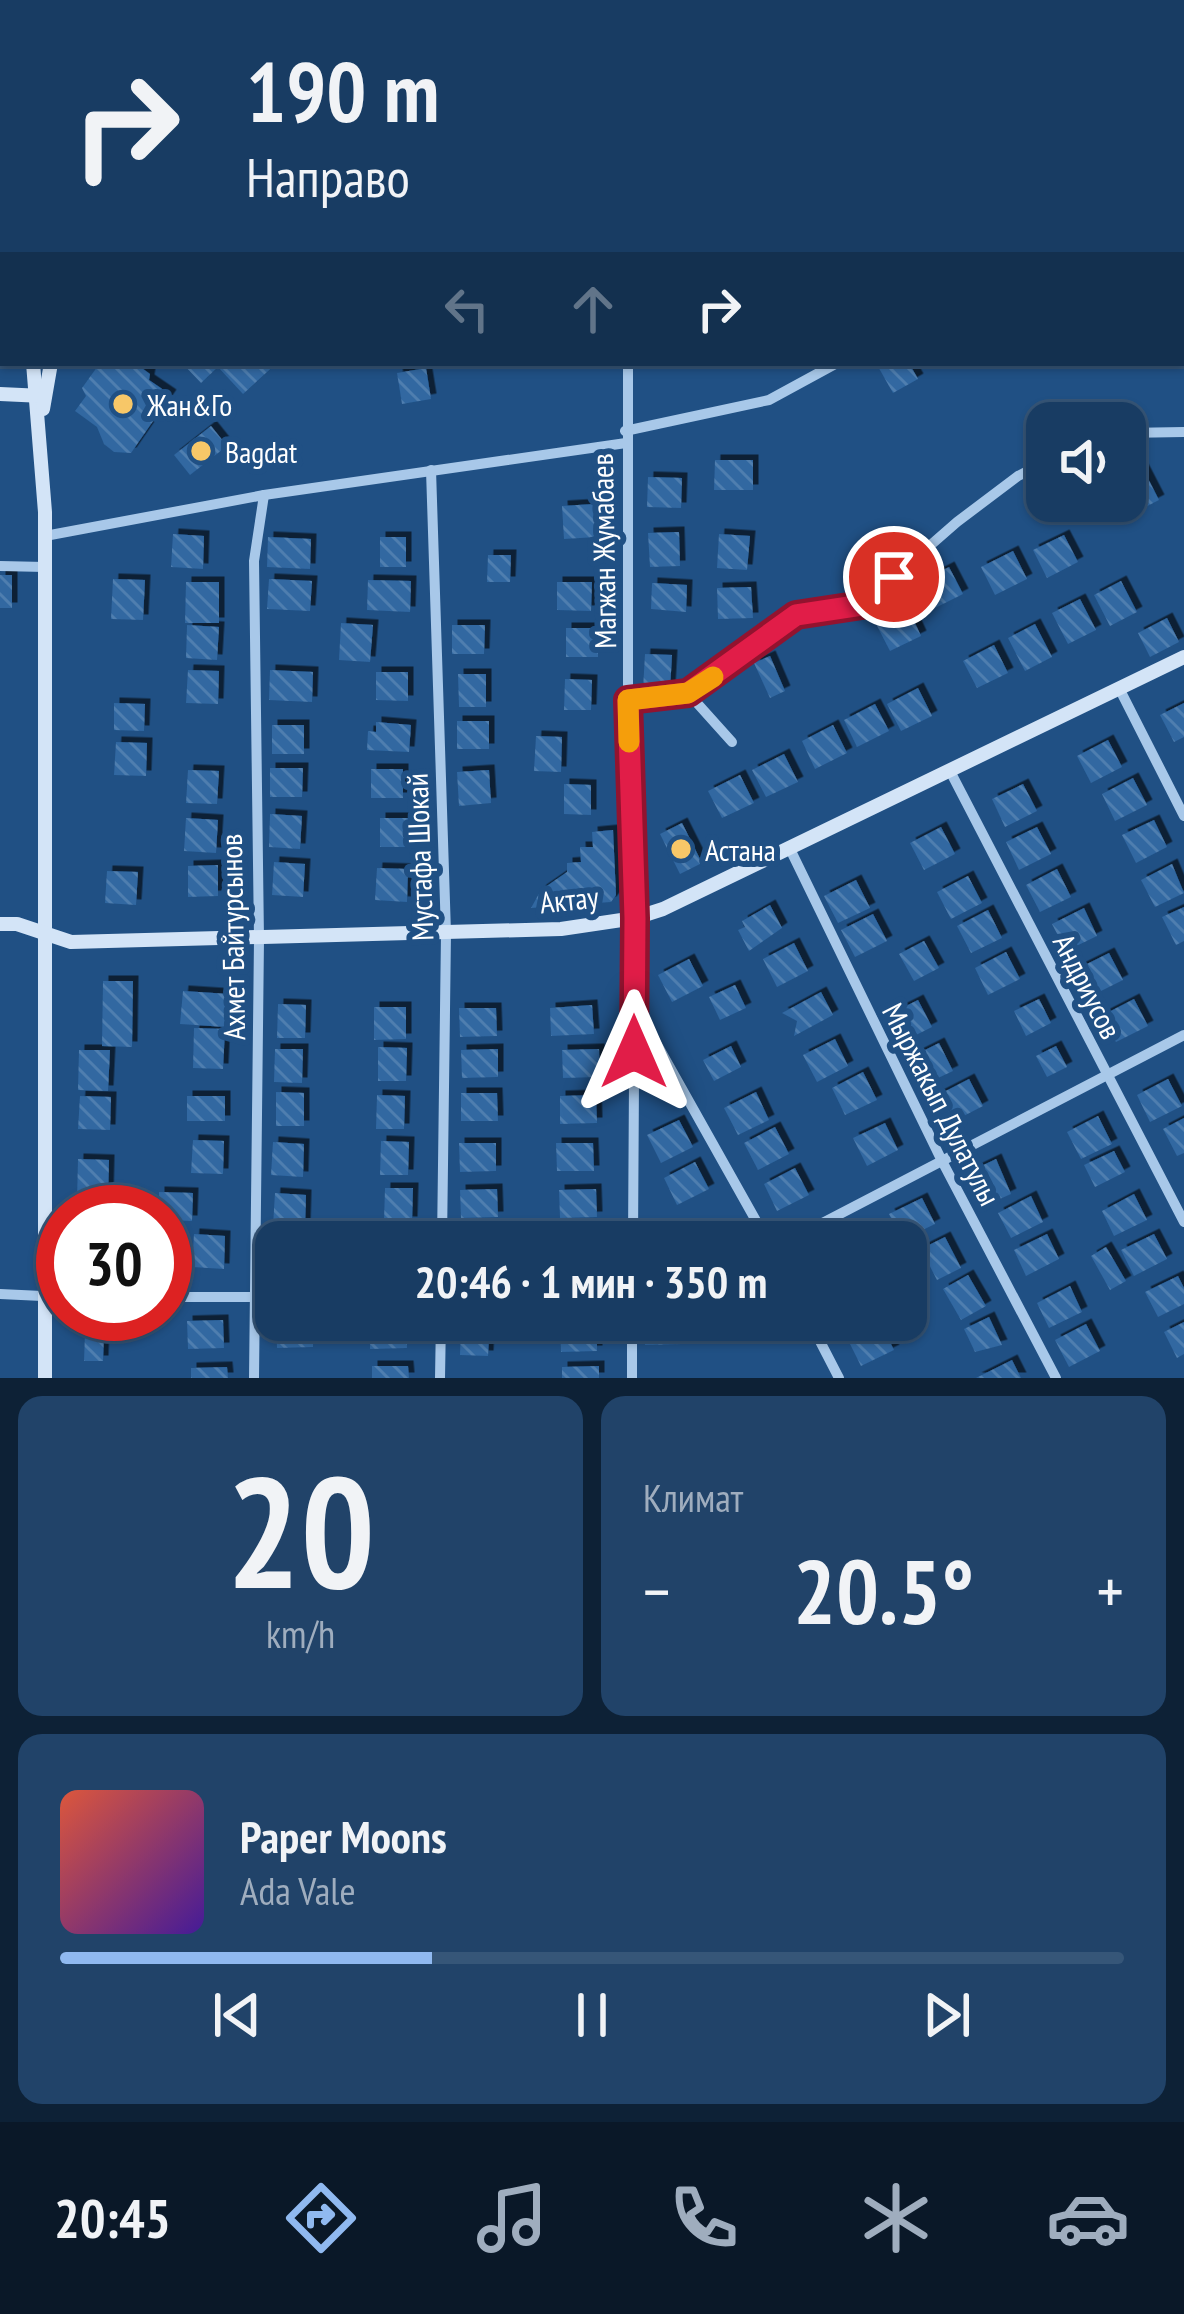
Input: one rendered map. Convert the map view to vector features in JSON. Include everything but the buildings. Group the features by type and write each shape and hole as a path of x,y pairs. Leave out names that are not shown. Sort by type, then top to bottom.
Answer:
{"street":[{"path":"34,366 41,396"},
{"path":"50,366 41,396 40,426 45,536 44,934 52,1185"},
{"name":"Магжан Жумабаев","path":"628,366 628,700 635,918 633,1221"},
{"path":"45,536 264,495 626,437 769,400 831,366"},
{"path":"0,394 41,396"},
{"path":"1146,433 1184,432"},
{"name":"Мустафа Шокай","path":"431,470 446,933 442,1221"},
{"path":"628,700 688,693 796,615 862,605 957,522 1026,472"},
{"name":"Ахмет Байтурсынов","path":"256,1221 259,939 254,561 264,495"},
{"path":"0,566 45,567"},
{"name":"Актау","path":"0,924 17,924 70,942 560,929 635,918 790,849 1184,657"},
{"path":"1119,688 1184,816"},
{"path":"688,693 732,742"},
{"name":"Андриусов","path":"950,771 1184,1222"},
{"name":"Мыржакып Дулатулы","path":"790,849 942,1161 1056,1378"},
{"path":"634,1004 756,1221"},
{"path":"826,1221 1184,1035"},
{"path":"0,1294 36,1296"},
{"path":"192,1297 255,1298"},
{"name":"Ахмет Байтурсынов","path":"254,1378 255,1298"},
{"path":"45,1378 50,1341"},
{"path":"440,1378 441,1341"},
{"path":"632,1341 632,1378"},
{"path":"820,1341 838,1378"}],"slow traffic":[{"path":"629,742 628,700 688,693 713,677"}],"place":[{"name":"Жан&Го","path":"123,404"},
{"name":"Bagdat","path":"201,451"},
{"name":"Астана","path":"681,849"}],"route":[{"path":"634,1052 628,700 688,693 796,615 862,605 894,577"}]}
